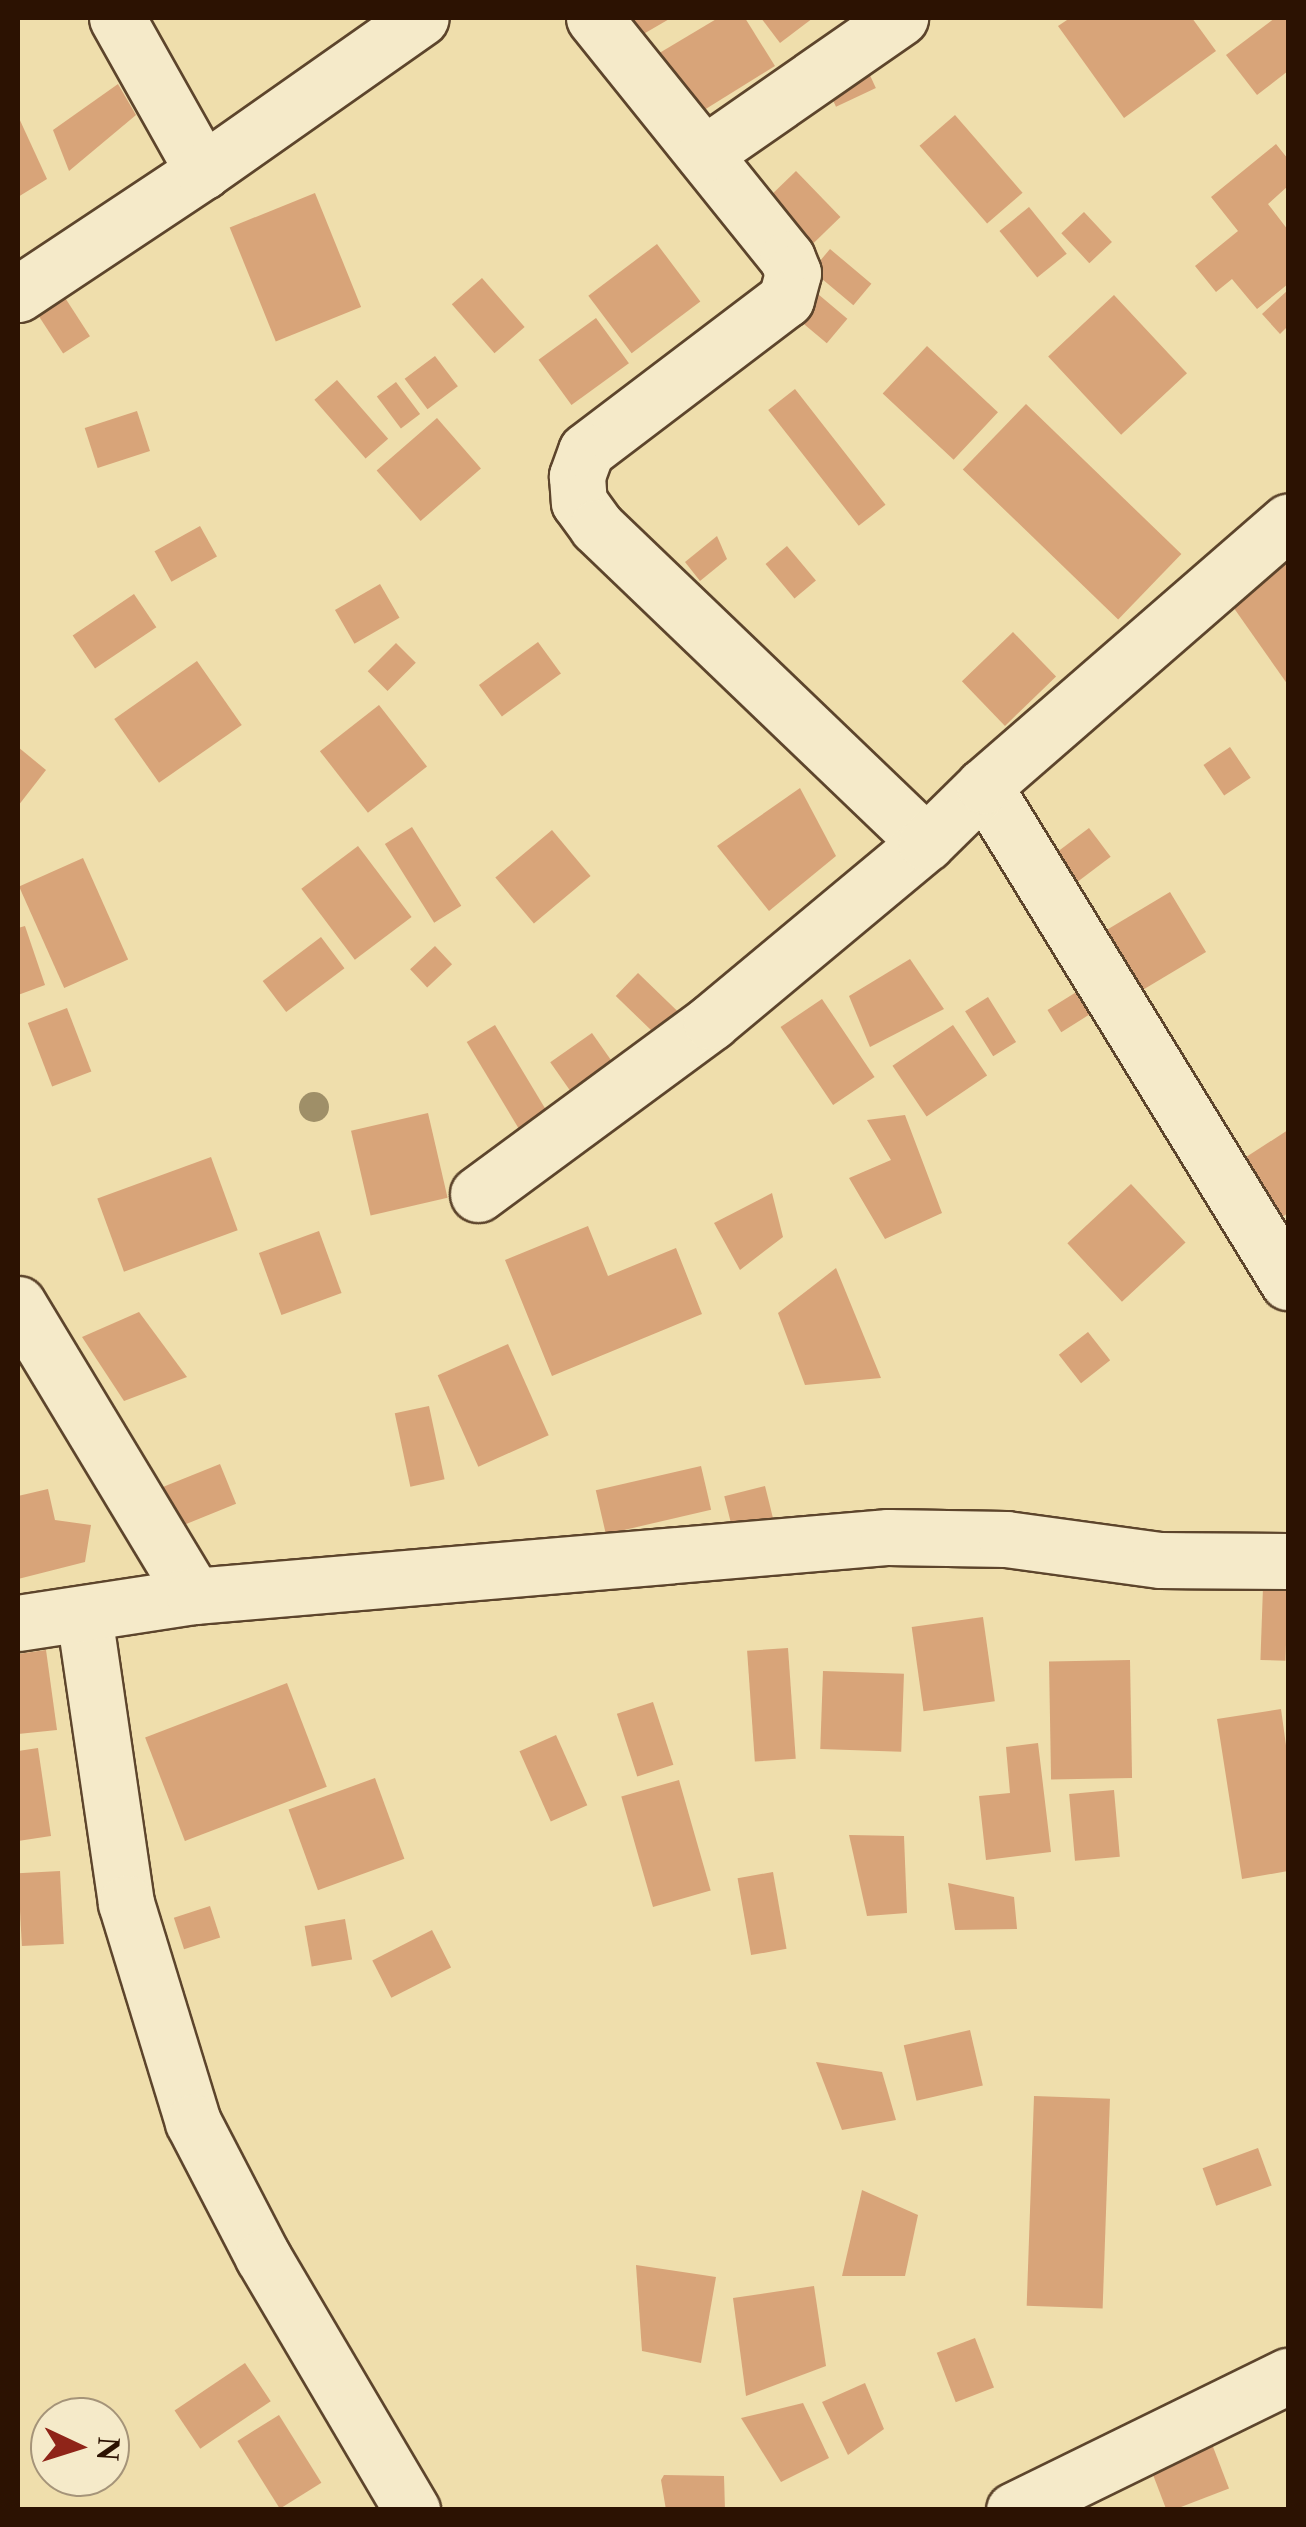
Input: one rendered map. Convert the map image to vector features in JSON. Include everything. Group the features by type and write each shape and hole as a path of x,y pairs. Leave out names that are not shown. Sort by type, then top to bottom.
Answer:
{"street":[{"path":"117,18 203,171"},
{"path":"18,294 203,171 421,18"},
{"path":"594,18 787,258 794,272 786,300 586,451 577,476 580,502 597,528 926,843"},
{"path":"704,154 900,18"},
{"path":"478,1194 711,1022 926,843 984,786 1288,522"},
{"path":"984,786 1288,1282"},
{"path":"18,1304 194,1596"},
{"path":"18,1622 194,1596 888,1537 1006,1539 1160,1560 1288,1562"},
{"path":"84,1614 126,1903 193,2122 263,2257 412,2510"},
{"path":"1014,2510 1288,2376"}],"building":[{"path":"628,18 671,18 640,36"},
{"path":"718,18 745,18 775,66 688,120 651,58"},
{"path":"761,18 813,18 780,43"},
{"path":"1070,18 1192,18 1216,51 1124,118 1058,26"},
{"path":"1275,18 1288,18 1288,71 1257,95 1226,55"},
{"path":"867,69 876,88 836,107 827,88"},
{"path":"118,84 136,115 69,171 53,130"},
{"path":"955,115 1023,193 987,224 920,146"},
{"path":"18,116 47,179 18,197"},
{"path":"1276,144 1288,159 1288,186 1268,204 1288,230 1288,284 1257,309 1232,279 1216,292 1195,266 1238,231 1211,197"},
{"path":"796,171 840,217 813,243 769,197"},
{"path":"315,193 361,307 276,342 230,227"},
{"path":"1029,207 1067,254 1037,278 999,231"},
{"path":"1084,212 1112,242 1089,263 1061,233"},
{"path":"657,244 700,302 632,353 588,296"},
{"path":"830,249 871,284 853,305 812,270"},
{"path":"482,278 525,327 494,353 452,304"},
{"path":"806,284 847,319 827,343 785,309"},
{"path":"60,290 90,336 63,354 33,307"},
{"path":"1288,290 1288,326 1280,334 1262,314"},
{"path":"1114,295 1187,373 1121,435 1048,356"},
{"path":"596,318 629,363 571,405 539,360"},
{"path":"927,346 998,412 954,460 883,394"},
{"path":"435,356 458,386 428,409 405,379"},
{"path":"337,380 388,439 366,459 314,400"},
{"path":"396,382 420,414 401,428 377,396"},
{"path":"795,389 886,505 859,526 768,410"},
{"path":"1026,404 1181,554 1118,620 963,469"},
{"path":"137,411 150,451 98,468 85,428"},
{"path":"437,418 481,469 421,521 377,470"},
{"path":"200,526 217,557 171,582 155,551"},
{"path":"717,536 727,559 700,581 685,562"},
{"path":"787,546 816,580 794,598 766,564"},
{"path":"1288,548 1288,685 1224,594"},
{"path":"380,584 400,618 354,644 335,610"},
{"path":"134,594 156,627 95,669 73,635"},
{"path":"1013,632 1056,677 1005,726 962,681"},
{"path":"538,642 561,674 502,716 479,685"},
{"path":"396,643 416,663 388,691 368,671"},
{"path":"197,661 242,725 159,783 114,719"},
{"path":"379,705 427,766 368,813 320,751"},
{"path":"18,747 46,770 18,806"},
{"path":"1230,747 1251,778 1224,796 1203,765"},
{"path":"800,788 836,856 769,911 717,846"},
{"path":"412,827 461,906 434,923 385,844"},
{"path":"1089,828 1111,857 1074,884 1052,856"},
{"path":"552,830 591,876 534,924 495,878"},
{"path":"358,846 412,917 355,960 301,889"},
{"path":"83,858 128,959 64,988 19,886"},
{"path":"1170,892 1206,952 1143,990 1107,930"},
{"path":"25,926 45,985 18,995 18,928"},
{"path":"321,937 344,968 286,1012 263,981"},
{"path":"435,946 452,964 427,987 410,969"},
{"path":"910,959 944,1009 870,1047 849,996"},
{"path":"638,973 684,1017 662,1040 616,996"},
{"path":"1078,991 1092,1013 1061,1032 1047,1010"},
{"path":"988,997 1016,1042 993,1056 965,1011"},
{"path":"822,999 875,1077 833,1105 781,1027"},
{"path":"67,1008 91,1071 52,1087 28,1023"},
{"path":"495,1025 553,1121 524,1138 467,1042"},
{"path":"953,1025 987,1076 927,1116 892,1066"},
{"path":"592,1033 619,1072 577,1101 550,1062"},
{"path":"428,1113 448,1198 371,1216 351,1131"},
{"path":"905,1115 942,1213 885,1239 849,1178 891,1160 867,1120"},
{"path":"1288,1130 1288,1213 1278,1220 1240,1161"},
{"path":"211,1157 238,1230 124,1272 97,1198"},
{"path":"1131,1184 1186,1243 1122,1302 1067,1243"},
{"path":"772,1193 783,1237 740,1270 714,1223"},
{"path":"588,1226 608,1276 676,1248 702,1314 552,1376 505,1260"},
{"path":"319,1231 342,1293 281,1315 259,1253"},
{"path":"836,1268 881,1378 805,1385 778,1313"},
{"path":"139,1312 187,1377 124,1401 82,1337"},
{"path":"1088,1332 1110,1360 1081,1383 1059,1355"},
{"path":"508,1344 549,1435 478,1467 438,1375"},
{"path":"429,1406 445,1479 410,1487 395,1413"},
{"path":"220,1464 236,1504 178,1527 162,1488"},
{"path":"701,1466 711,1510 606,1534 596,1490"},
{"path":"765,1486 774,1521 733,1531 724,1496"},
{"path":"48,1489 55,1520 91,1525 85,1562 18,1579 18,1496"},
{"path":"1263,1587 1288,1588 1285,1661 1260,1660"},
{"path":"983,1617 995,1701 924,1711 912,1627"},
{"path":"788,1648 796,1759 755,1762 747,1651"},
{"path":"46,1650 57,1730 18,1734 18,1654"},
{"path":"1130,1660 1132,1778 1051,1779 1049,1661"},
{"path":"823,1671 904,1674 901,1752 820,1749"},
{"path":"287,1683 327,1787 185,1841 145,1737"},
{"path":"653,1702 673,1765 637,1777 617,1714"},
{"path":"1281,1709 1288,1760 1288,1871 1242,1879 1217,1719"},
{"path":"556,1735 587,1805 551,1822 519,1751"},
{"path":"1038,1743 1051,1852 986,1860 979,1796 1010,1793 1006,1747"},
{"path":"38,1748 51,1836 18,1841 18,1751"},
{"path":"375,1778 404,1859 318,1890 289,1809"},
{"path":"679,1780 711,1891 653,1907 621,1797"},
{"path":"1114,1790 1120,1857 1075,1861 1069,1794"},
{"path":"849,1835 904,1836 907,1913 867,1916"},
{"path":"60,1871 64,1944 22,1946 18,1873"},
{"path":"773,1872 787,1949 751,1955 738,1878"},
{"path":"948,1883 1014,1897 1017,1929 955,1930"},
{"path":"210,1906 220,1937 184,1949 174,1918"},
{"path":"345,1919 352,1959 312,1966 305,1926"},
{"path":"432,1930 451,1967 391,1998 372,1960"},
{"path":"970,2030 983,2086 917,2101 904,2045"},
{"path":"816,2062 882,2072 896,2120 842,2130"},
{"path":"1034,2096 1110,2099 1103,2309 1027,2306"},
{"path":"1258,2148 1272,2186 1216,2206 1203,2168"},
{"path":"862,2190 918,2215 905,2276 842,2276"},
{"path":"636,2265 716,2277 701,2363 642,2351"},
{"path":"814,2286 826,2366 746,2396 733,2298"},
{"path":"975,2338 994,2387 956,2402 937,2353"},
{"path":"245,2363 271,2401 200,2449 175,2411"},
{"path":"865,2383 884,2429 848,2455 822,2402"},
{"path":"803,2403 829,2458 781,2482 741,2418"},
{"path":"279,2415 321,2483 280,2509 237,2441"},
{"path":"1210,2439 1229,2488 1167,2510 1148,2463"},
{"path":"664,2475 724,2476 725,2510 666,2510 661,2480"}]}
